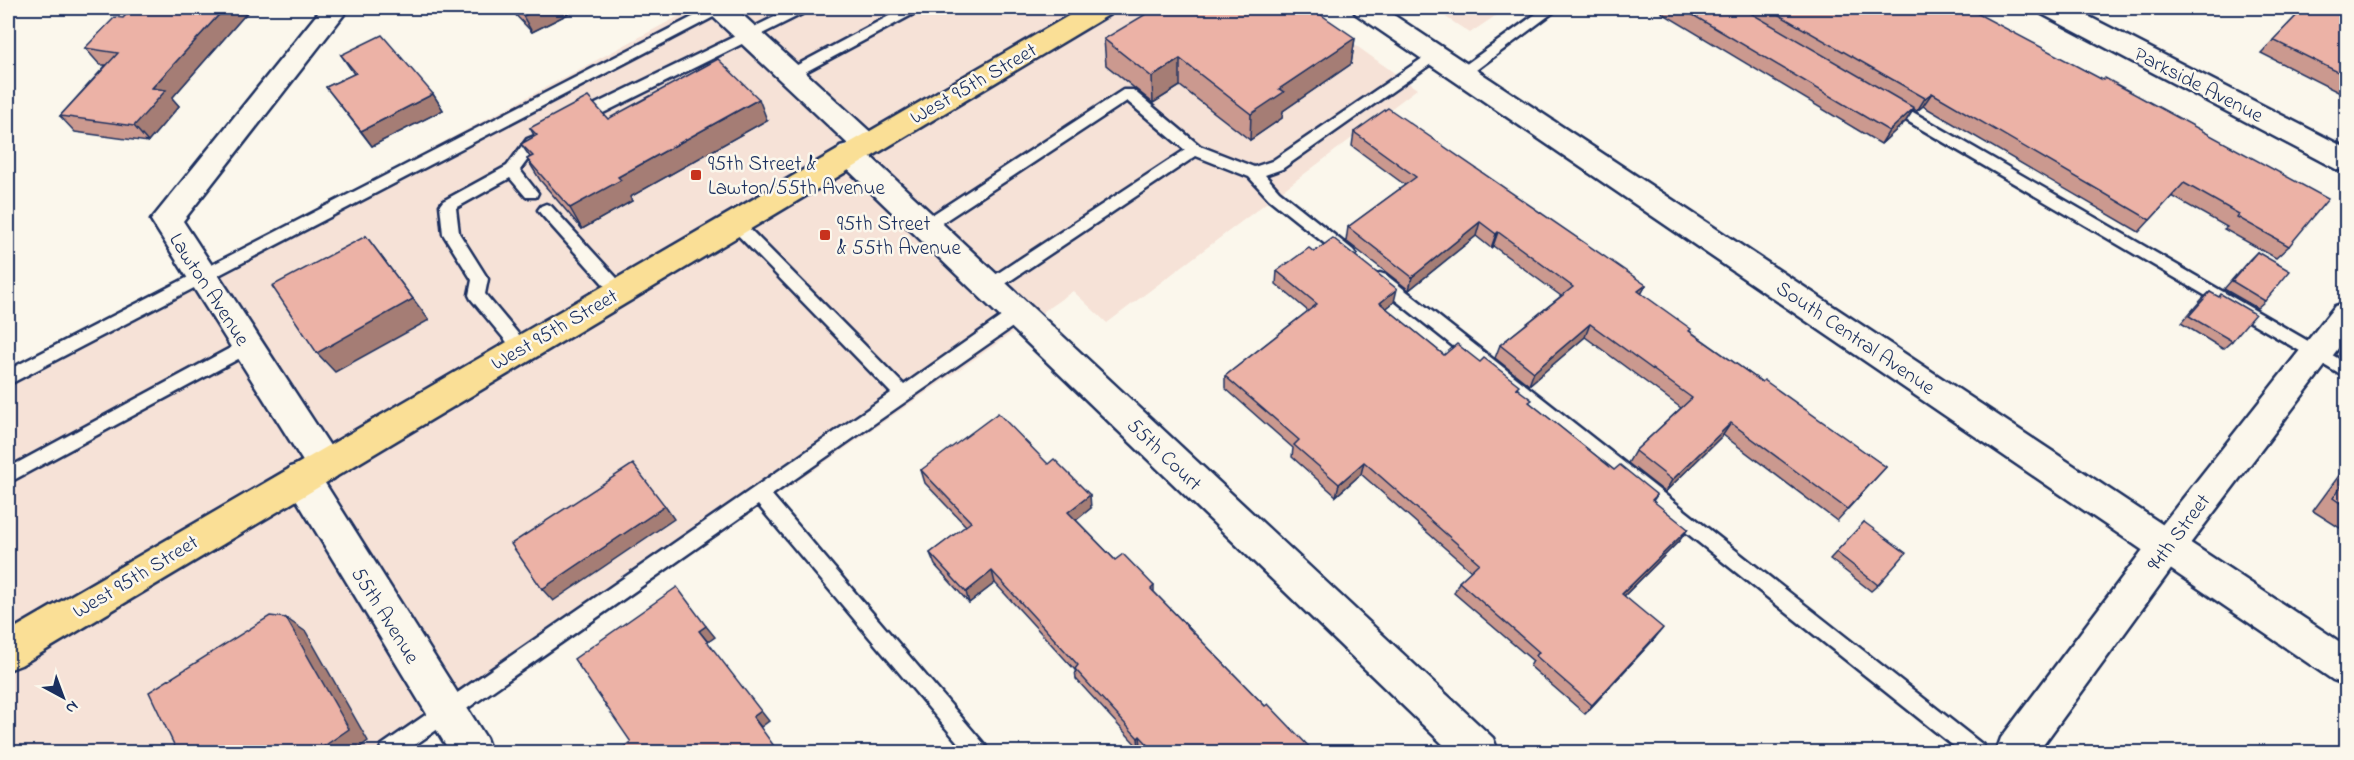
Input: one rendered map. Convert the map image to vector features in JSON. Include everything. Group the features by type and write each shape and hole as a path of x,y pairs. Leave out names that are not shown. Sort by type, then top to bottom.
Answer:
{"main road":[{"name":"West 95th Street","path":"8,652 1101,8"}],"street":[{"name":"Lawton Avenue","path":"313,472 247,346 166,220 336,8"},
{"name":"55th Court","path":"719,8 790,74 926,226 1479,753"},
{"name":"South Central Avenue","path":"1365,8 2346,667"},
{"name":"Parkside Avenue","path":"2051,8 2346,161"},
{"name":"94th Street","path":"2015,753 2167,546 2346,315"},
{"name":"55th Avenue","path":"313,472 446,713 472,753"}],"lane":[{"path":"8,378 719,8"},
{"path":"522,348 477,295 480,279 451,234 448,205 512,170 532,143 698,58 749,36 803,8"},
{"path":"790,74 914,8"},
{"path":"1463,73 1552,8"},
{"path":"1254,173 1277,165 1436,54"},
{"path":"926,226 1128,94 1196,150 1254,173 1274,195 1976,753"},
{"path":"1879,97 2346,371"},
{"path":"989,287 1196,150"},
{"path":"512,170 531,193"},
{"path":"546,210 620,291"},
{"path":"735,223 902,394"},
{"path":"388,753 1018,314"},
{"path":"8,476 247,346"},
{"path":"760,494 978,753"}],"shaded area":[{"path":"694,8 1303,8 1417,89 1107,323 1073,291 405,752 8,752 8,375"},
{"path":"1432,8 1507,8 1470,33"}],"building":[{"path":"133,8 225,8 152,88 166,90 134,126 60,116 118,53 85,48 115,17 123,18"},
{"path":"515,8 539,8 523,16"},
{"path":"1156,8 1311,8 1355,38 1279,89 1284,92 1251,114 1180,59 1152,77 1104,39"},
{"path":"1681,8 1742,8 1914,108 1889,131"},
{"path":"1767,8 1967,8 2103,80 2105,78 2328,199 2289,246 2237,217 2239,214 2184,183 2150,220 1932,93 1925,98"},
{"path":"2304,8 2346,8 2346,76 2273,40"},
{"path":"382,35 433,94 361,131 326,87 356,73 341,55"},
{"path":"718,59 759,99 618,177 621,180 570,208 527,159 533,156 521,144 537,135 530,128 588,97 608,119"},
{"path":"1388,108 1646,285 1638,291 1691,329 1689,331 1762,382 1764,380 1886,467 1847,509 1731,423 1672,480 1635,451 1692,398 1590,324 1534,372 1500,345 1573,287 1498,232 1496,234 1480,222 1412,277 1348,227 1416,177 1354,132"},
{"path":"366,236 413,299 317,353 272,286"},
{"path":"1333,238 1397,289 1380,303 1444,355 1457,344 1480,362 1484,358 1519,385 1516,388 1532,400 1529,402 1614,470 1620,465 1657,495 1652,500 1688,529 1622,594 1663,628 1592,705 1536,656 1539,652 1459,582 1479,563 1364,462 1339,484 1294,445 1299,440 1225,376 1317,304 1277,271 1309,248 1314,252"},
{"path":"2257,252 2290,271 2265,301 2232,281"},
{"path":"2210,292 2219,297 2221,294 2255,314 2232,341 2189,316"},
{"path":"998,413 1048,464 1054,459 1090,495 1068,512 1115,560 1123,554 1154,586 1151,589 1265,706 1268,704 1315,753 1156,753 1140,736 1138,738 1075,669 1078,665 992,571 966,592 930,553 971,522 921,470"},
{"path":"633,464 665,506 542,589 511,544"},
{"path":"2346,479 2346,507 2333,498"},
{"path":"1864,522 1906,553 1878,585 1836,552"},
{"path":"677,587 706,626 699,631 761,711 753,717 779,753 627,753 624,748 631,742 574,659"},
{"path":"270,616 286,618 349,729 314,753 233,753 230,746 221,753 178,753 149,692"}],"place":[{"name":"95th Street & Lawton/55th Avenue","path":"696,175"},
{"name":"95th Street & 55th Avenue","path":"825,235"}]}
